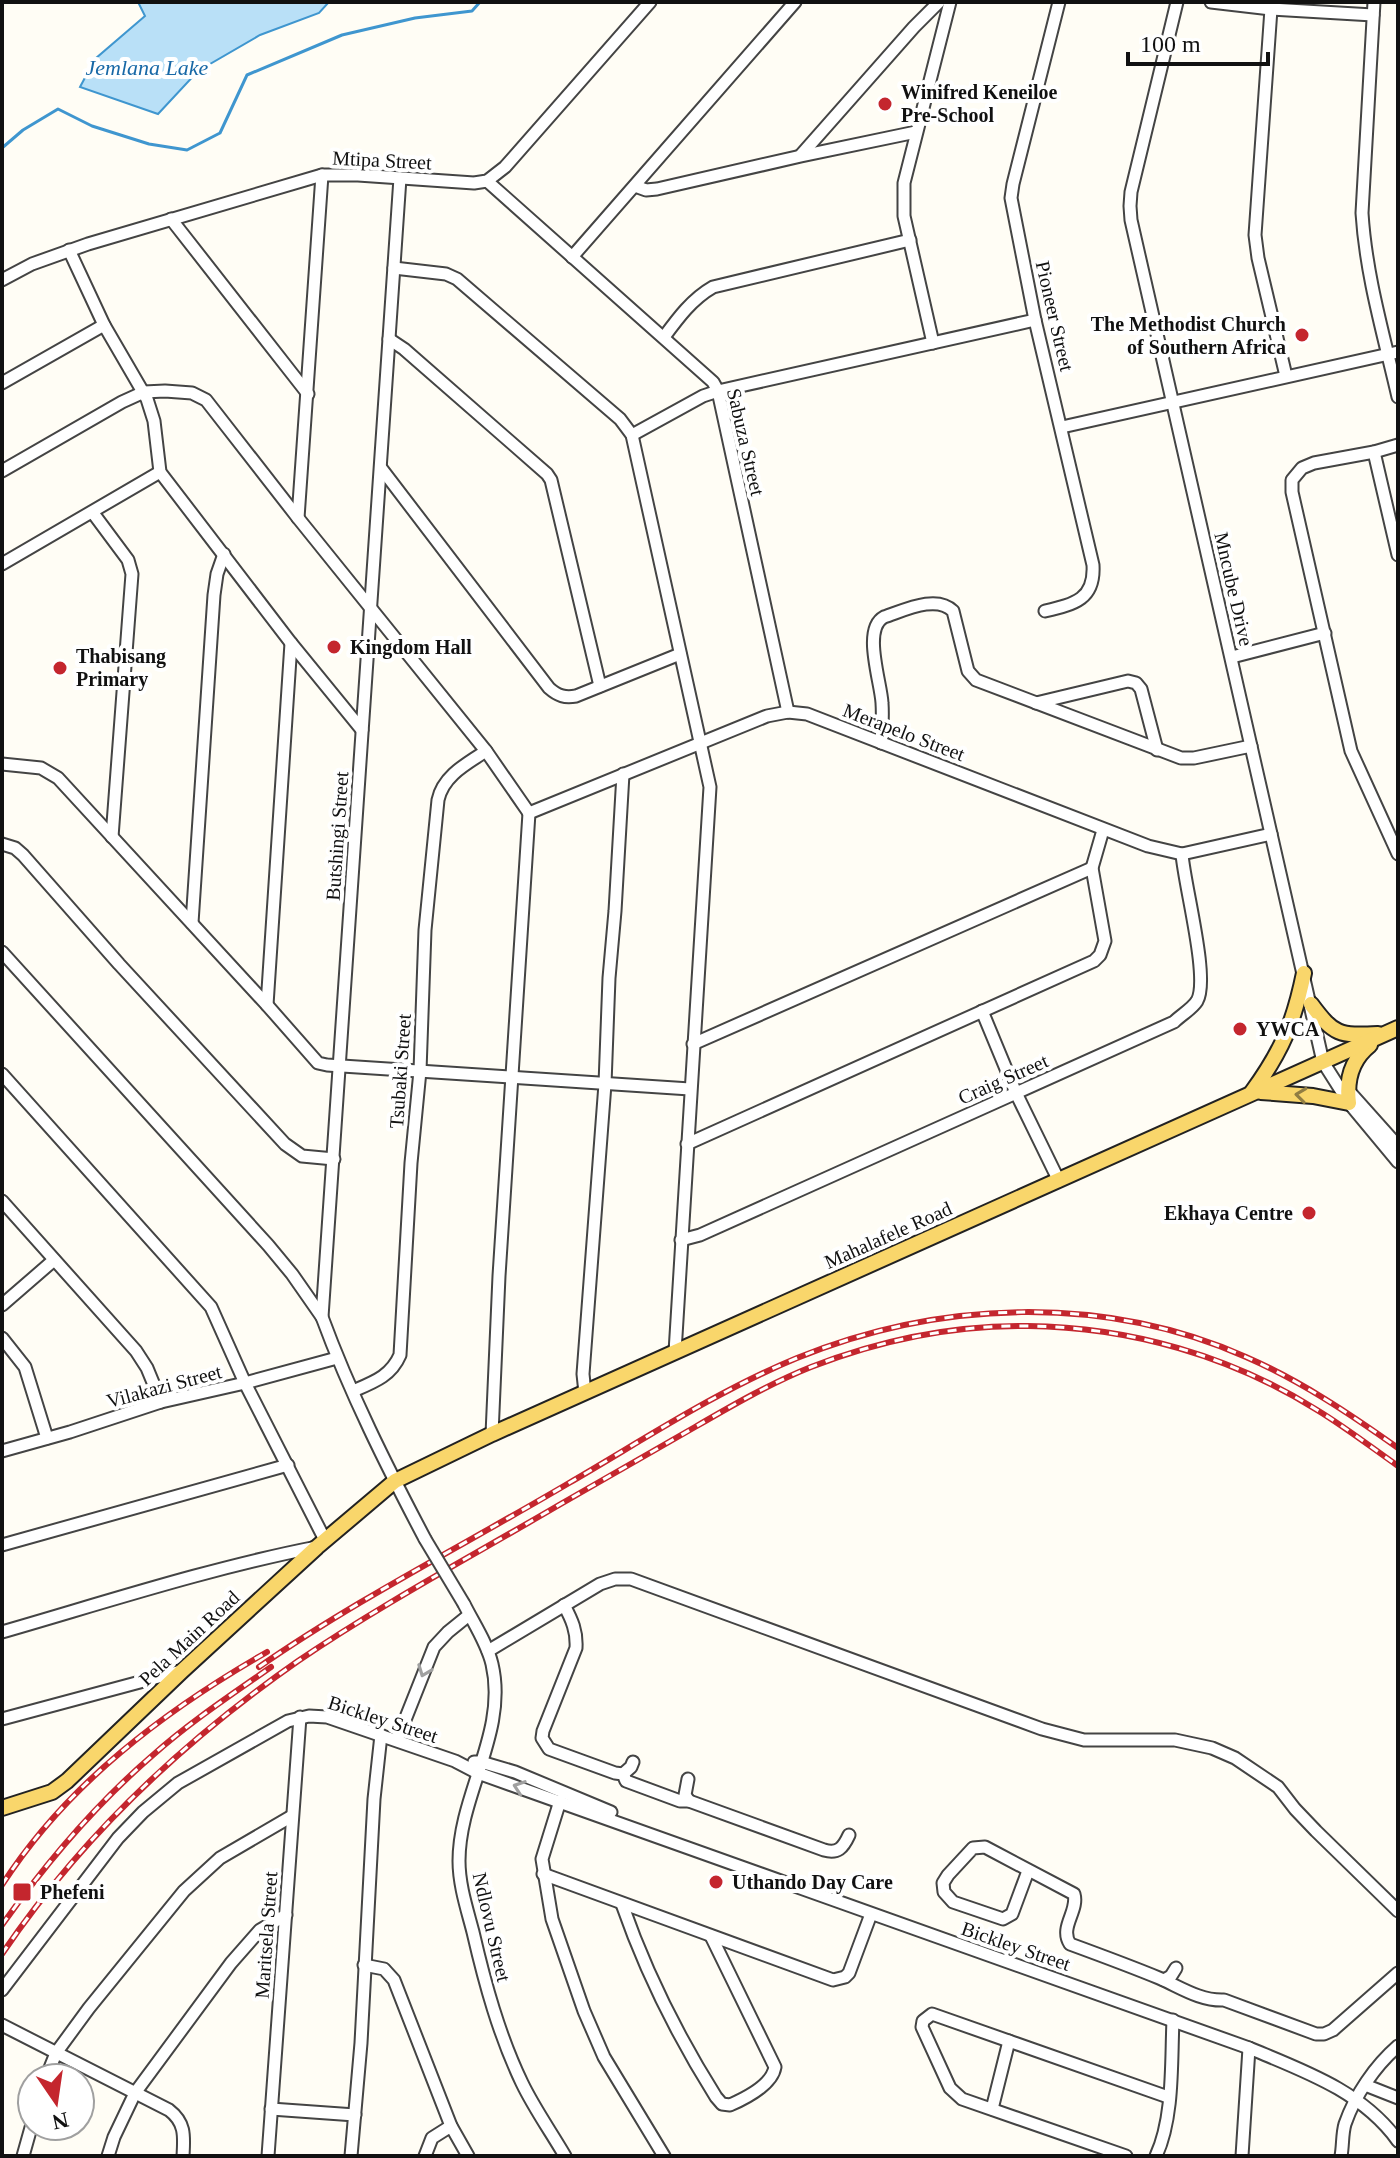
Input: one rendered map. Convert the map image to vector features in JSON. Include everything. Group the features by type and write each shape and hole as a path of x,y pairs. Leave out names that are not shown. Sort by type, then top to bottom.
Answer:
{"main road":[{"path":"1252,1092 1272,1066 1287,1037 1298,1005 1304,973"},
{"path":"1311,1004 1327,1025 1342,1033 1357,1035 1391,1031"},
{"path":"1252,1092 1348,1096 1354,1062 1363,1050 1391,1031"},
{"name":"Mahalafele Road","path":"395,1481 492,1434 1391,1031"},
{"name":"Pela Main Road","path":"2,1808 52,1792 67,1781 182,1671 395,1481"}],"street":[{"path":"487,181 505,167 650,2"},
{"path":"572,257 795,2"},
{"path":"801,156 939,2"},
{"path":"933,343 902,199 950,2"},
{"name":"Pioneer Street","path":"1045,611 1082,598 1091,589 1094,579 1062,427 1035,320 1011,198 1059,2"},
{"name":"Mncube Drive","path":"1177,2 1130,206 1323,1062 1398,1162"},
{"path":"1211,2 1373,15"},
{"path":"1374,2 1362,213 1364,243 1376,306 1393,353 1398,397"},
{"path":"1271,9 1255,235 1286,376"},
{"path":"635,186 646,190 657,189 916,132"},
{"path":"298,518 322,175"},
{"name":"Mtipa Street","path":"2,280 69,250 322,175 474,183 487,181"},
{"name":"Butshingi Street","path":"400,178 322,1317 337,1358 425,1539"},
{"name":"Sabuza Street","path":"487,181 713,382 718,391 788,712"},
{"path":"171,219 308,394"},
{"path":"664,337 684,310 700,294 713,287 910,240"},
{"path":"69,250 104,325 144,392 154,421 160,472 362,730"},
{"path":"394,268 446,274 457,279 620,419 632,435 710,787 675,1352"},
{"path":"632,435 718,391 1035,320"},
{"path":"2,383 104,325"},
{"path":"389,339 551,480 600,686"},
{"path":"1062,427 1393,353"},
{"path":"2,471 144,392 192,393 206,400 486,751 529,813 499,1276 492,1434"},
{"path":"1398,445 1314,463 1298,470 1292,480 1292,492 1351,751 1398,854"},
{"path":"1374,452 1398,555"},
{"path":"381,468 556,694 568,697 680,654"},
{"path":"2,564 160,472"},
{"path":"93,513 128,560 132,574 112,837"},
{"path":"192,923 214,595 224,554"},
{"path":"881,743 882,700 873,644 875,624 878,619 932,603 947,605 953,611 968,671 976,680 1181,758 1251,746"},
{"path":"1232,657 1325,633"},
{"path":"267,1005 291,643"},
{"path":"1036,703 1128,681 1136,683 1141,689 1157,750"},
{"name":"Merapelo Street","path":"529,813 767,716 788,712 807,714 1148,846 1182,854 1271,834"},
{"name":"Tsubaki Street","path":"353,1391 385,1376 400,1355 411,1163 420,1071 425,930 438,800 449,778 486,751"},
{"path":"2,764 41,768 52,774 318,1063 690,1089"},
{"path":"585,1393 583,1374 605,1084 623,774"},
{"path":"687,1144 1094,961 1105,941 1092,868 1103,830"},
{"path":"2,844 15,848 29,862 285,1144 302,1156 334,1159"},
{"name":"Craig Street","path":"681,1240 700,1235 1174,1022 1197,1001 1201,985 1182,854"},
{"path":"693,1044 1092,868"},
{"path":"2,952 268,1245 322,1317"},
{"path":"982,1011 1016,1093 1059,1181"},
{"path":"2,1074 218,1317 245,1383 288,1465 321,1544 2,1632"},
{"path":"1348,1096 1398,1146"},
{"path":"2,1201 136,1351 161,1402"},
{"path":"2,1305 54,1260"},
{"path":"2,1338 25,1367 47,1438"},
{"name":"Vilakazi Street","path":"2,1451 161,1402 337,1358"},
{"path":"2,1545 288,1465"},
{"name":"Ndlovu Street","path":"425,1539 467,1609 492,1666 495,1700 464,1828 459,1857 461,1882 503,2038 523,2086 565,2156"},
{"path":"488,1651 600,1584 615,1579 631,1579 1042,1729 1084,1740 1175,1740 1212,1748 1235,1758 1278,1787 1316,1831 1398,1911"},
{"path":"564,1605 574,1624 576,1648 542,1738 549,1749 615,1773 623,1774 633,1762"},
{"path":"397,1740 434,1647 467,1609"},
{"path":"2,1719 182,1671"},
{"path":"2,1990 118,1838 149,1806 197,1772 300,1717"},
{"name":"Bickley Street","path":"300,1717 327,1717 455,1761 515,1772 658,1835"},
{"name":"Maritsela Street","path":"268,2156 300,1717"},
{"path":"351,2156 361,2043 374,1799 381,1735"},
{"name":"Bickley Street","path":"480,1767 560,1801 1249,2048 1322,2078 1357,2100 1398,2141"},
{"path":"623,1774 626,1781 830,1852 841,1849 849,1835"},
{"path":"688,1779 685,1795 689,1801"},
{"path":"560,1801 542,1859 558,1940 595,2039 612,2073 664,2156"},
{"path":"52,2062 89,2008 184,1891 220,1858 292,1816"},
{"path":"1028,1871 1012,1914 1003,1919 953,1902 944,1892 944,1879 973,1848 985,1847 1076,1897 1066,1931 1070,1944 1173,1986 1215,2001 1224,1997 1309,2032 1324,2034 1333,2030 1398,1973"},
{"path":"543,1874 833,1980 849,1973 871,1914"},
{"path":"622,1904 636,1944 681,2041 719,2100 726,2105 734,2104 768,2082 775,2067 711,1936"},
{"path":"108,2156 135,2093 238,1955 260,1930 286,1915"},
{"path":"364,1965 384,1969 394,1980 451,2126 468,2156"},
{"path":"1164,1980 1176,1968"},
{"path":"1126,2156 962,2099 950,2088 922,2027 923,2021 932,2014 1168,2097"},
{"path":"1156,2156 1164,2136 1173,2020"},
{"path":"2,2025 177,2116 184,2130 183,2156"},
{"path":"992,2109 1009,2041"},
{"path":"1341,2156 1345,2126 1357,2100 1377,2068 1398,2046"},
{"path":"1242,2156 1249,2048"},
{"path":"1365,2085 1398,2098"},
{"path":"271,2109 355,2115"},
{"path":"425,2156 432,2138 451,2126"}],"water":[{"name":"Jemlana Lake","path":"138,2 329,2 319,13 260,35 198,71 158,114 80,87 95,59 145,16"}],"waterway":[{"path":"2,148 23,130 58,109 92,126 149,144 187,150 220,133 247,75 342,35 415,18 472,11 480,2"}],"railway":[{"path":"259,1667 373,1595 738,1385 797,1358 851,1339 907,1325 964,1316 1022,1312 1079,1314 1136,1322 1192,1337 1266,1366 1325,1399 1398,1448"},
{"path":"2,1954 65,1870 136,1794 214,1724 298,1661 395,1600 724,1411 781,1380 837,1357 918,1336 1001,1326 1066,1328 1142,1339 1178,1348 1250,1374 1338,1423 1398,1466"},
{"path":"2,1885 56,1814 87,1782 155,1725 267,1652"},
{"path":"2,1925 36,1879 111,1794 181,1731 271,1667"}],"place":[{"name":"Winifred Keneiloe Pre-School","path":"885,104"},
{"name":"The Methodist Church of Southern Africa","path":"1302,335"},
{"name":"Kingdom Hall","path":"334,647"},
{"name":"Thabisang Primary","path":"60,668"},
{"name":"YWCA","path":"1240,1029"},
{"name":"Ekhaya Centre","path":"1309,1213"},
{"name":"Uthando Day Care","path":"716,1882"},
{"name":"Phefeni","path":"22,1892"}]}
